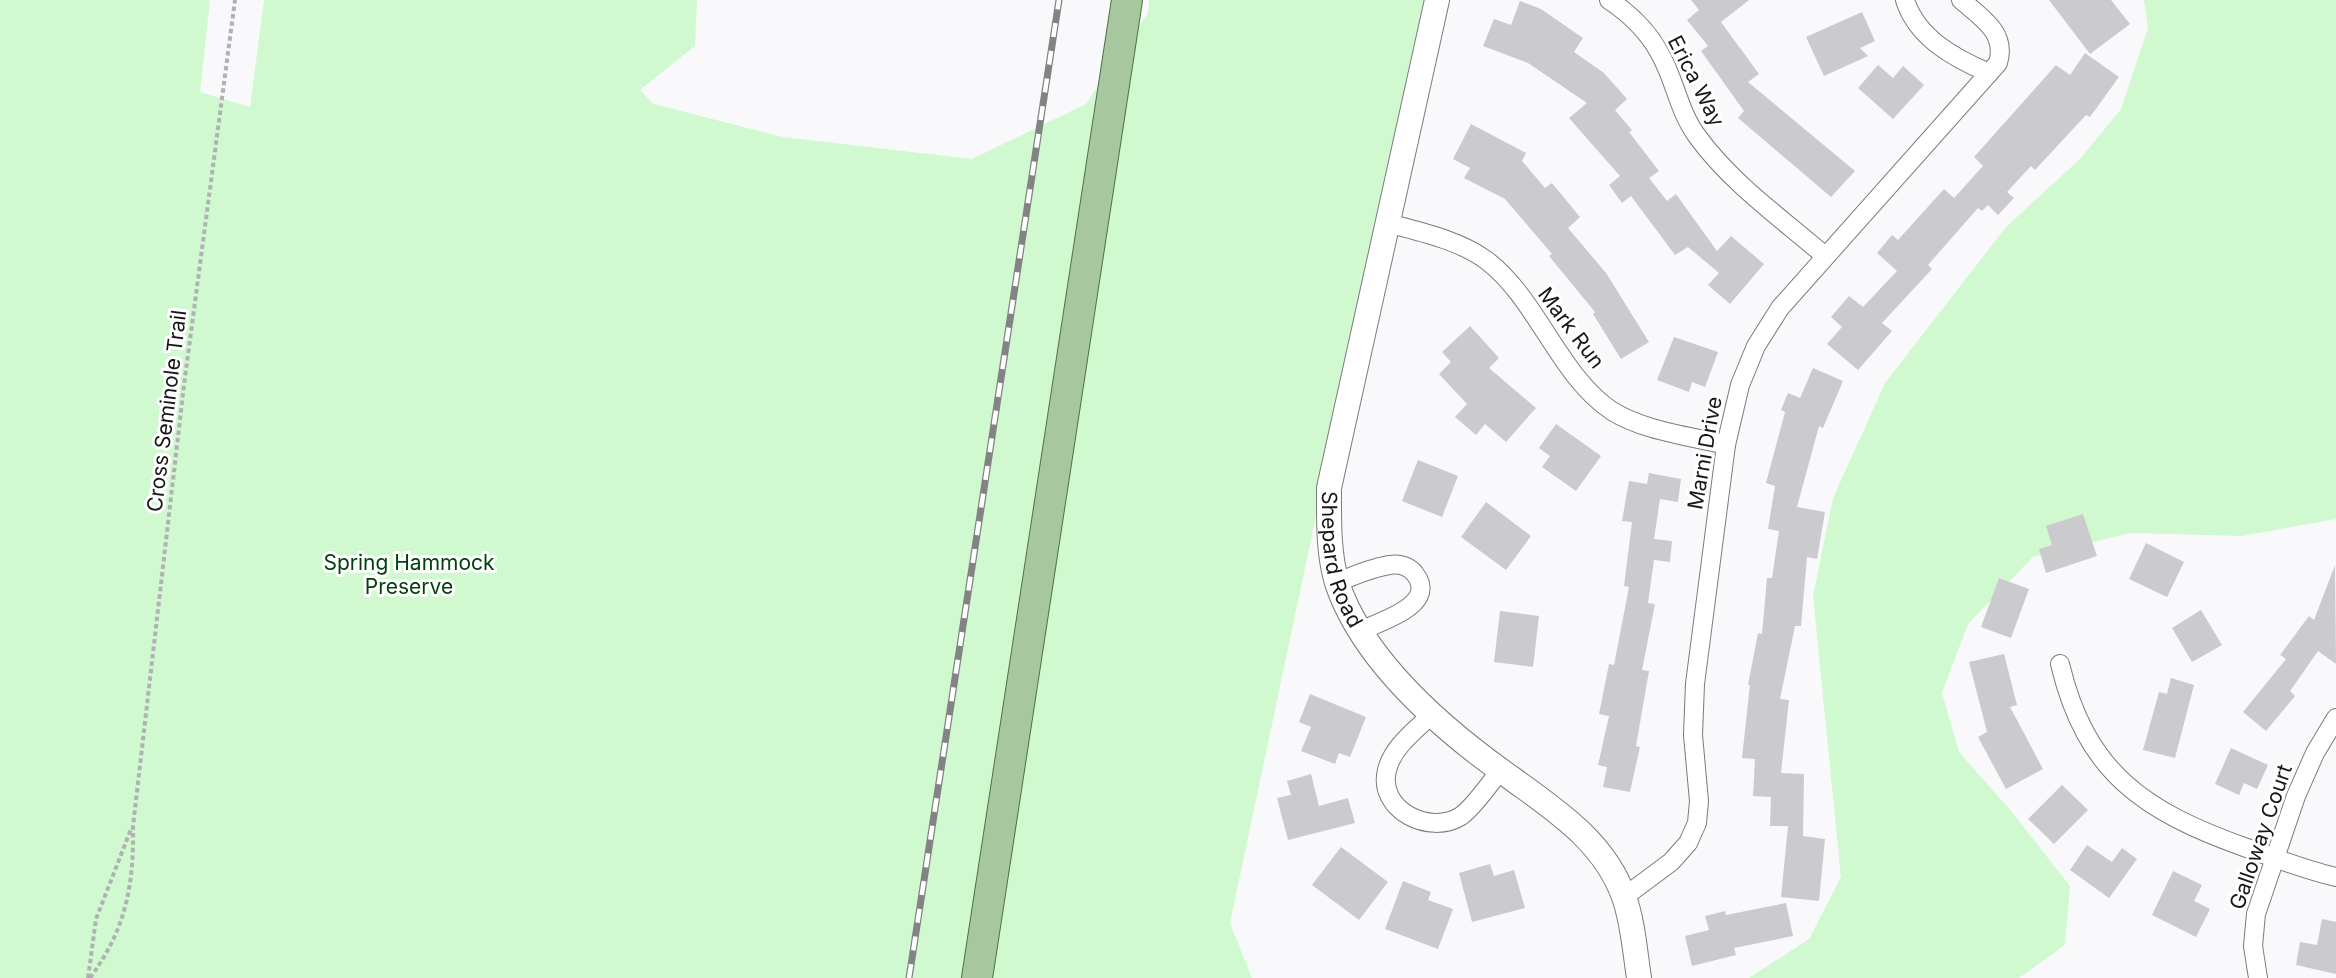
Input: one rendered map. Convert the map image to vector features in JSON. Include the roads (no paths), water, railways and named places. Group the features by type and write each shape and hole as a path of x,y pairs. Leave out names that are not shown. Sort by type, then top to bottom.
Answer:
{"main road":[{"path":"977,978 1127,0"}],"street":[{"name":"Shepard Road","path":"1437,0 1329,488 1329,540 1337,582 1360,631 1388,670 1432,714 1500,771 1572,822 1601,855 1624,897 1639,978"},
{"name":"Erica Way","path":"1609,0 1633,17 1660,53 1678,104 1696,134 1720,166 1825,256"},
{"path":"1905,0 1910,16 1926,35 1951,54 1989,73"},
{"name":"Marni Drive","path":"1624,897 1671,862 1688,843 1696,823 1699,801 1693,735 1695,684 1726,445 1740,385 1756,346 1780,308 1998,63 2002,50 1995,32 1962,0"},
{"name":"Mark Run","path":"1388,223 1447,241 1486,260 1509,284 1586,387 1612,410 1637,422 1726,445"},
{"path":"1337,582 1391,564 1403,565 1414,572 1420,581 1420,592 1416,601 1407,610 1360,631"},
{"path":"2060,664 2068,699 2086,736 2115,774 2149,804 2192,828 2336,877"},
{"path":"1432,714 1394,752 1387,772 1387,788 1398,808 1418,821 1438,824 1461,816 1500,771"},
{"name":"Galloway Court","path":"2258,978 2253,946 2256,914 2314,753 2336,718"}],"railway":[{"path":"909,978 1059,0"}],"park label":[{"name":"Spring Hammock Preserve","path":"409,575"}]}
